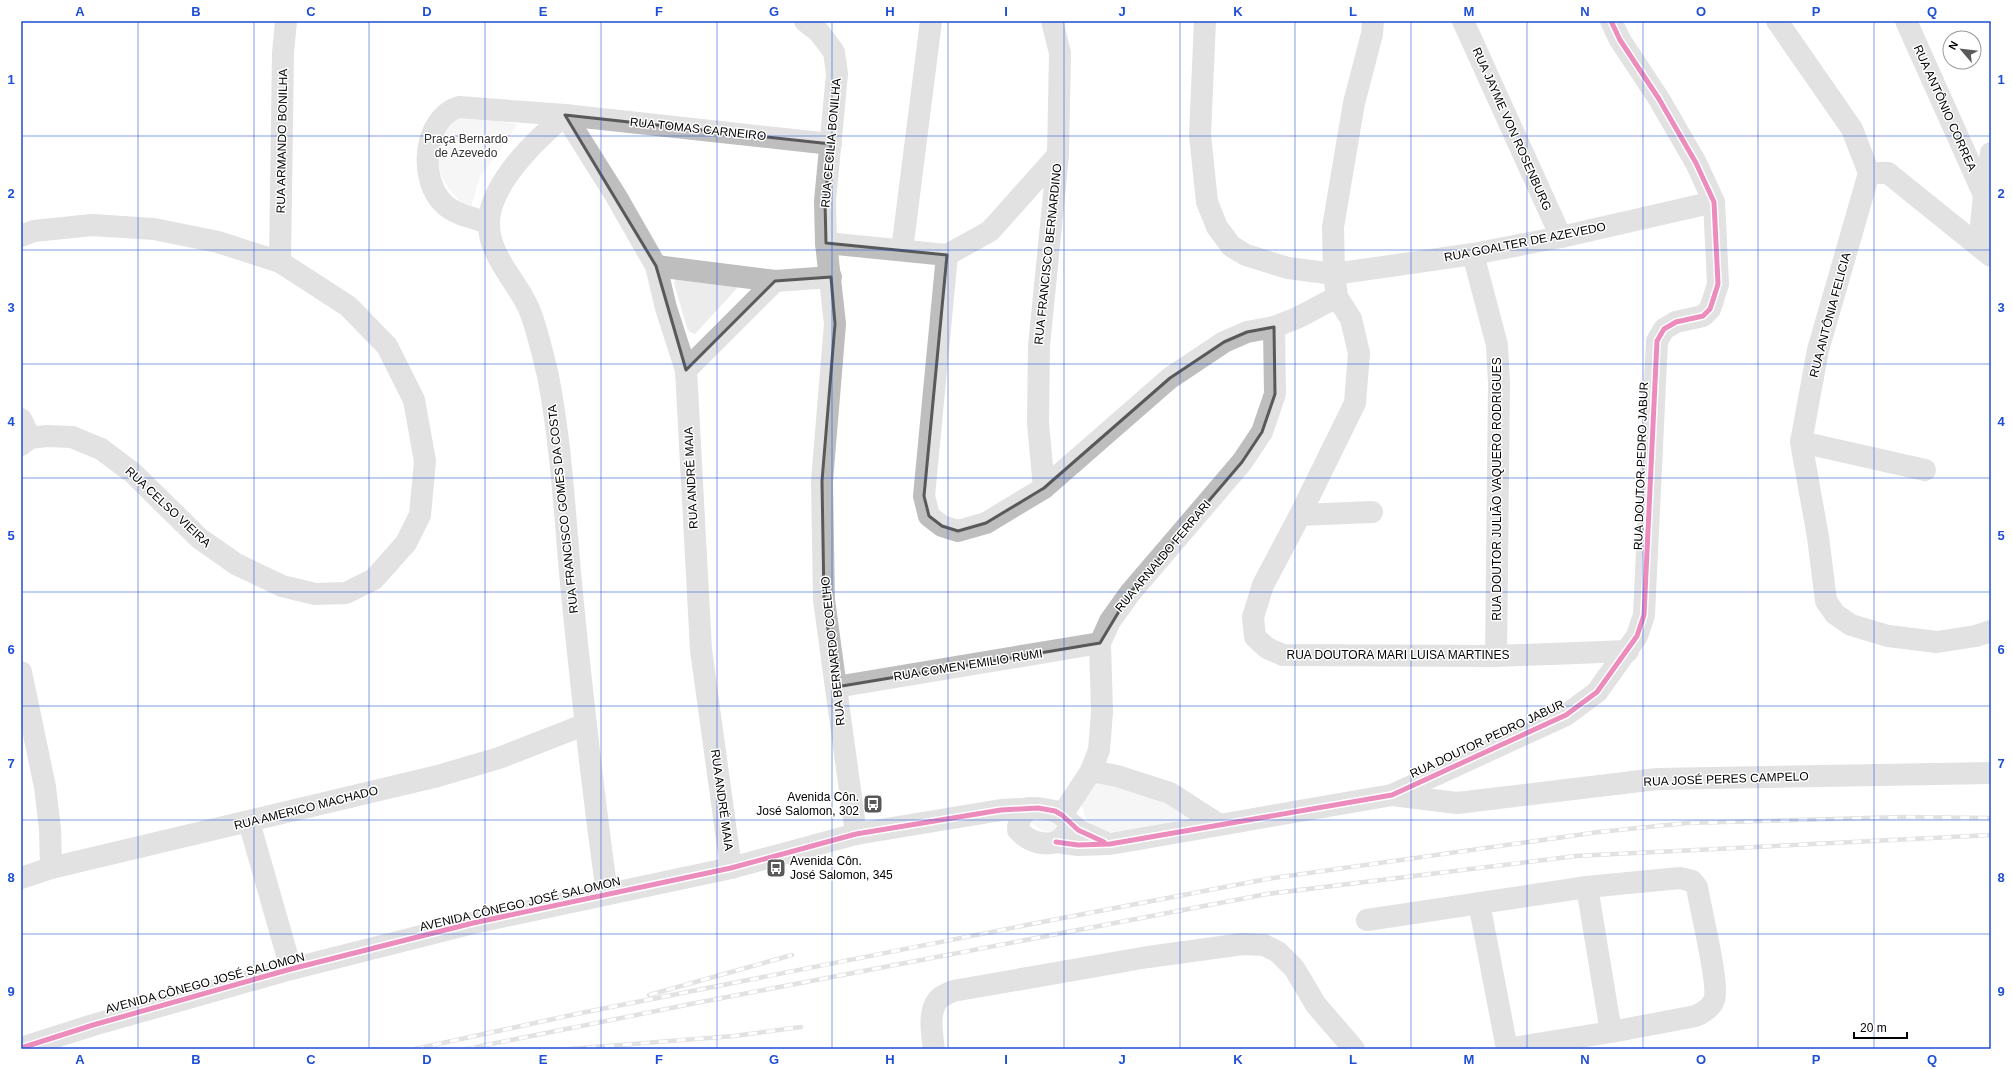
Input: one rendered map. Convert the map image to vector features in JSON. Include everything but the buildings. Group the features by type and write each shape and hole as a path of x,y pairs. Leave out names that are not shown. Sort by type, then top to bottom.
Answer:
{"street":[{"name":"RUA ARMANDO BONILHA","path":"280,262 283,61 286,21"},
{"name":"RUA CECILIA BONILHA","path":"805,21 819,32 834,52 837,74 824,202 826,243 831,276"},
{"path":"902,250 931,21"},
{"name":"RUA FRANCISCO BERNARDINO","path":"1044,488 1038,423 1039,346 1058,155 1060,53 1052,21"},
{"name":"RUA GOALTER DE AZEVEDO","path":"1206,21 1200,136 1207,202 1217,227 1231,246 1246,256 1288,268 1334,274 1473,254 1561,238 1714,202"},
{"name":"RUA DOUTORA MARI LUISA MARTINES","path":"1373,21 1372,34 1354,103 1333,227 1334,274 1337,297 1351,320 1360,353 1355,403 1300,516 1263,585 1253,617 1255,637 1267,648 1283,655 1496,656 1628,651"},
{"name":"RUA JAYME VON ROSENBURG","path":"1463,21 1561,238"},
{"path":"1611,21 1620,40 1659,99 1696,163 1714,202"},
{"path":"1777,21 1852,129 1869,173 1888,173 1985,251"},
{"name":"RUA ANTÔNIO CORREA","path":"1906,21 1984,195"},
{"path":"489,223 464,215 444,204 435,192 429,176 428,151 432,133 442,117 451,109 459,107 565,115"},
{"name":"RUA TOMAS CARNEIRO","path":"565,115 831,144"},
{"name":"RUA FRANCISCO GOMES DA COSTA","path":"565,115 525,154 512,170 490,208 489,223 491,241 498,258 529,309 548,375 559,450 590,767 607,893"},
{"name":"RUA ANDRÉ MAIA","path":"565,115 616,196 656,266 666,308 686,370 701,650 731,868"},
{"path":"1985,251 1984,195 1991,153"},
{"path":"826,243 947,255 990,231 1058,155"},
{"name":"RUA ANTÔNIA FELICIA","path":"1869,173 1818,350 1801,442 1818,537 1826,601 1835,614 1851,625 1888,636 1937,642 1976,636 1991,631"},
{"name":"RUA DOUTOR PEDRO JABUR","path":"1056,842 1078,845 1110,844 1218,824 1392,795 1566,715 1597,692 1628,651 1637,636 1644,615 1657,341 1664,329 1676,322 1703,316 1710,310 1718,284 1714,202"},
{"name":"RUA CELSO VIEIRA","path":"21,236 34,231 92,225 154,229 218,242 280,262 348,306 387,346 414,400 425,461 420,515 406,543 374,579 346,593 315,594 282,586 236,564 199,538 133,473 101,448 72,437 47,436 25,441"},
{"name":"RUA DOUTOR JULIÃO VAQUERO RODRIGUES","path":"1473,254 1497,345 1499,383 1496,656"},
{"path":"947,255 924,496 929,516 942,526 958,531 986,523 1044,488 1170,378 1224,342 1247,332 1274,326 1297,318 1337,297"},
{"path":"656,266 775,281 831,276"},
{"name":"RUA BERNARDO COELHO","path":"831,276 835,324 822,480 824,600 856,834"},
{"path":"686,370 775,281"},
{"name":"RUA ARNALDO FERRARI","path":"1065,818 1091,771 1098,750 1102,712 1100,644 1110,621 1130,593 1242,462 1262,432 1275,394 1274,326"},
{"path":"21,419 25,441"},
{"path":"1801,442 1925,470"},
{"path":"1300,516 1372,512"},
{"name":"RUA COMEN EMILIO RUMI","path":"836,687 1100,644"},
{"path":"21,672 45,787 50,829 51,868"},
{"name":"RUA AMERICO MACHADO","path":"21,878 51,868 438,776 499,758 586,724"},
{"path":"1091,771 1117,776 1170,793 1218,824"},
{"name":"RUA JOSÉ PERES CAMPELO","path":"1392,795 1457,803 1657,779 1991,773"},
{"path":"1065,818 1067,831 1062,838 1056,842 1046,843 1031,840 1018,830 1020,819 1029,808 1045,808 1065,818 1089,836 1110,844"},
{"name":"AVENIDA CÔNEGO JOSÉ SALOMON","path":"21,1048 94,1024 291,969 472,923 607,893 731,868 856,834 975,816 1001,810 1029,808"},
{"name":"AVENIDA CÔNEGO JOSÉ SALOMON","path":"975,816 1018,830"},
{"path":"249,822 291,969"},
{"path":"1367,920 1479,903 1587,887 1680,878 1692,881 1697,887 1716,983 1714,1000 1707,1010 1696,1016 1507,1049 1479,903"},
{"path":"1587,887 1611,1032"},
{"path":"934,1049 931,1027 934,1009 940,998 953,991 1148,958 1243,944 1264,945 1278,952 1294,968 1316,1005 1354,1049"}],"highlighted area":[{"path":"565,115 831,144 825,201 826,243 947,255 924,496 929,516 942,526 958,531 986,523 1044,488 1170,378 1224,342 1247,332 1274,327 1275,394 1262,432 1242,462 1130,593 1100,643 836,687 824,600 822,481 835,324 831,277 775,281 686,370 656,266"}],"green space":[{"name":"Praça Bernardo de Azevedo","path":"473,117 518,124 480,177 471,207 466,207 446,185 440,171 438,141 456,119"},
{"path":"676,278 740,285 695,334 690,332 687,328 674,283"},
{"path":"1107,780 1137,785 1198,816 1133,830 1108,832 1101,831 1089,823 1081,803 1092,784"},
{"path":"1032,816 1063,819 1057,832 1043,831 1029,821"}],"railway":[{"path":"415,1049 581,1013 1267,879 1599,832 1687,823 1903,817 1991,818"},
{"path":"466,1049 701,1002 1267,894 1576,856 1991,835"},
{"path":"649,995 792,955"},
{"path":"569,1049 734,1036 801,1027"}],"cycle path":[{"path":"1056,842 1078,845 1110,844 1392,795 1566,715 1597,692 1637,636 1644,615 1657,341 1664,329 1676,322 1703,316 1710,309 1718,284 1714,202 1696,163 1659,99 1620,40 1611,21"},
{"path":"21,1048 93,1025 291,969 473,923 731,868 856,834 1001,810 1038,808 1055,811 1062,815 1078,830 1104,842"}],"place":[{"name":"Avenida Côn. José Salomon, 302","path":"873,804"},
{"name":"Avenida Côn. José Salomon, 345","path":"776,868"}]}
